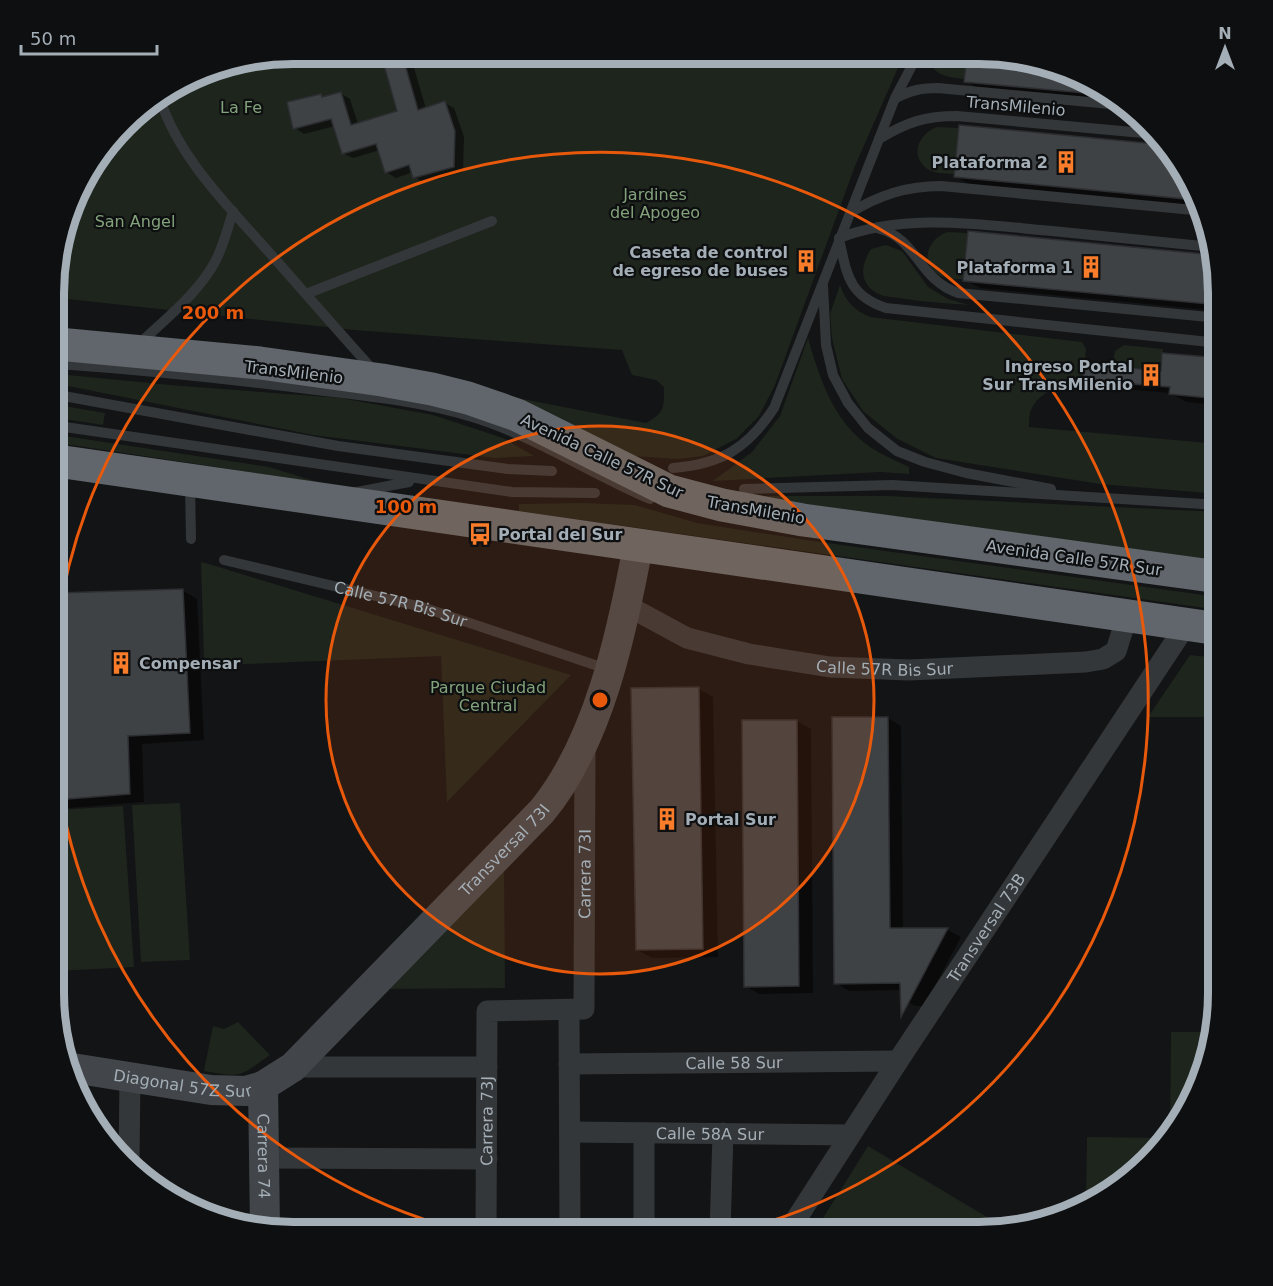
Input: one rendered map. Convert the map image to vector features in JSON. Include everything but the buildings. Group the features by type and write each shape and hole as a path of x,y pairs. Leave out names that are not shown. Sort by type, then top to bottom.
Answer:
{"highway":[{"name":"Avenida Calle 57R Sur","path":"64,344 260,363 382,380 468,398 517,415 649,482 686,496 722,505 803,520 1208,576"},
{"path":"64,462 1208,628"}],"street":[{"name":"Transversal 73I","path":"255,1088 293,1067 542,811 566,778 585,740 609,670 638,546"},
{"name":"Calle 57R Bis Sur","path":"626,605 687,638 749,654 830,667 909,670 1086,662 1103,659 1116,651 1127,616"},
{"name":"Transversal 73B","path":"794,1222 1186,625"},
{"name":"Carrera 73I","path":"570,1222 569,1064 576,1009 585,740"},
{"name":"Carrera 73J","path":"486,1222 487,1011 576,1009"},
{"name":"Calle 58 Sur","path":"569,1064 898,1061"},
{"path":"293,1067 487,1067"},
{"name":"Diagonal 57Z Sur","path":"78,1069 211,1090 255,1088"},
{"path":"129,1151 130,1078"},
{"name":"Carrera 74","path":"255,1088 264,1158 265,1220"},
{"name":"Carrera 74","path":"248,1217 255,1088"},
{"name":"Calle 58A Sur","path":"570,1132 850,1135"},
{"path":"644,1133 644,1222"},
{"path":"720,1222 723,1134"},
{"path":"264,1158 487,1159"}],"lane":[{"name":"TransMilenio","path":"673,468 699,465 722,458 748,441 774,408 879,139 913,64"},
{"name":"TransMilenio","path":"896,98 921,88 938,88 1108,104"},
{"path":"163,105 174,132 197,167 382,380"},
{"name":"TransMilenio","path":"879,139 901,126 936,116 1142,133"},
{"path":"850,213 872,199 920,186 941,186 1192,210"},
{"path":"134,350 201,284 216,261 233,211"},
{"path":"306,294 492,221"},
{"path":"1203,246 966,223 873,228 839,238 847,272 857,290 863,298 886,308 1208,342"},
{"path":"873,228 882,229 896,236 908,246 935,281 957,293 1208,317"},
{"name":"TransMilenio","path":"823,279 824,321 832,375 848,403 868,428 897,451 925,462 966,473 1108,498"},
{"name":"TransMilenio","path":"64,365 259,382 384,398 433,407 499,426 546,447 612,483 658,502"},
{"path":"64,396 338,446 508,469 552,471"},
{"path":"64,427 512,492 595,493"},
{"path":"190,480 191,539"},
{"path":"321,500 417,480"},
{"name":"TransMilenio","path":"744,489 892,485 1208,504"},
{"name":"Calle 57R Bis Sur","path":"224,560 422,607 609,670"}],"green space":[{"name":"Jardines del Apogeo","path":"293,64 900,64 855,166 775,385 759,416 736,439 703,456 678,459 633,456 512,397 646,423 657,416 662,409 664,387 656,380 632,375 622,350 354,330 64,299 66,263 72,234 88,192 103,166 121,142 142,121 166,103 206,82 234,72 263,66"},
{"path":"931,64 966,64 965,79 946,76"},
{"path":"937,127 959,128 954,174 929,170 918,157 919,144 922,139"},
{"path":"947,232 968,233 964,279 939,275 928,262 932,244"},
{"path":"886,245 902,251 928,287 948,299 969,305 888,297 874,291 865,281 863,268 871,249"},
{"path":"840,285 851,305 870,317 1082,342 1086,349 1083,380 1061,386 1041,397 1031,410 1029,427 1208,443 1208,493 1100,484 936,458 896,438 863,411 842,379 832,338 830,314"},
{"path":"808,338 825,388 841,418 865,443 909,467 909,474 880,472 713,481 752,452 780,416"},
{"path":"1124,345 1163,349 1161,371 1112,366 1115,351"},
{"path":"64,375 341,398 433,415 503,438 534,456 495,458 313,435 64,385"},
{"path":"64,406 105,413 103,425 64,419"},
{"path":"64,436 269,467 321,483 64,444"},
{"path":"750,496 888,496 1208,511 1208,559"},
{"path":"519,504 635,505 697,523 1208,596 1208,608 519,511"},
{"name":"Parque Ciudad Central","path":"201,562 571,675 447,802 441,656 222,665 204,662"},
{"path":"1190,655 1208,657 1208,717 1148,717"},
{"path":"180,803 190,960 141,962 132,805"},
{"path":"123,806 134,967 64,971 64,810"},
{"path":"504,868 505,988 378,989"},
{"path":"238,1022 270,1055 240,1074 226,1075 204,1071 213,1026 224,1029"},
{"path":"1171,1032 1205,1032 1191,1080 1170,1120"},
{"path":"1087,1137 1157,1138 1131,1165 1086,1195"},
{"path":"868,1146 992,1220 980,1222 821,1222"}],"place":[{"name":"Plataforma 2","path":"1066,162"},
{"name":"Caseta de control de egreso de buses","path":"806,261"},
{"name":"Plataforma 1","path":"1091,267"},
{"name":"Ingreso Portal Sur TransMilenio","path":"1151,375"},
{"name":"Portal del Sur","path":"480,534"},
{"name":"Compensar","path":"121,663"},
{"name":"Portal Sur","path":"667,819"}],"park label":[{"name":"La Fe","path":"241,107"},
{"name":"San Angel","path":"135,221"}]}
